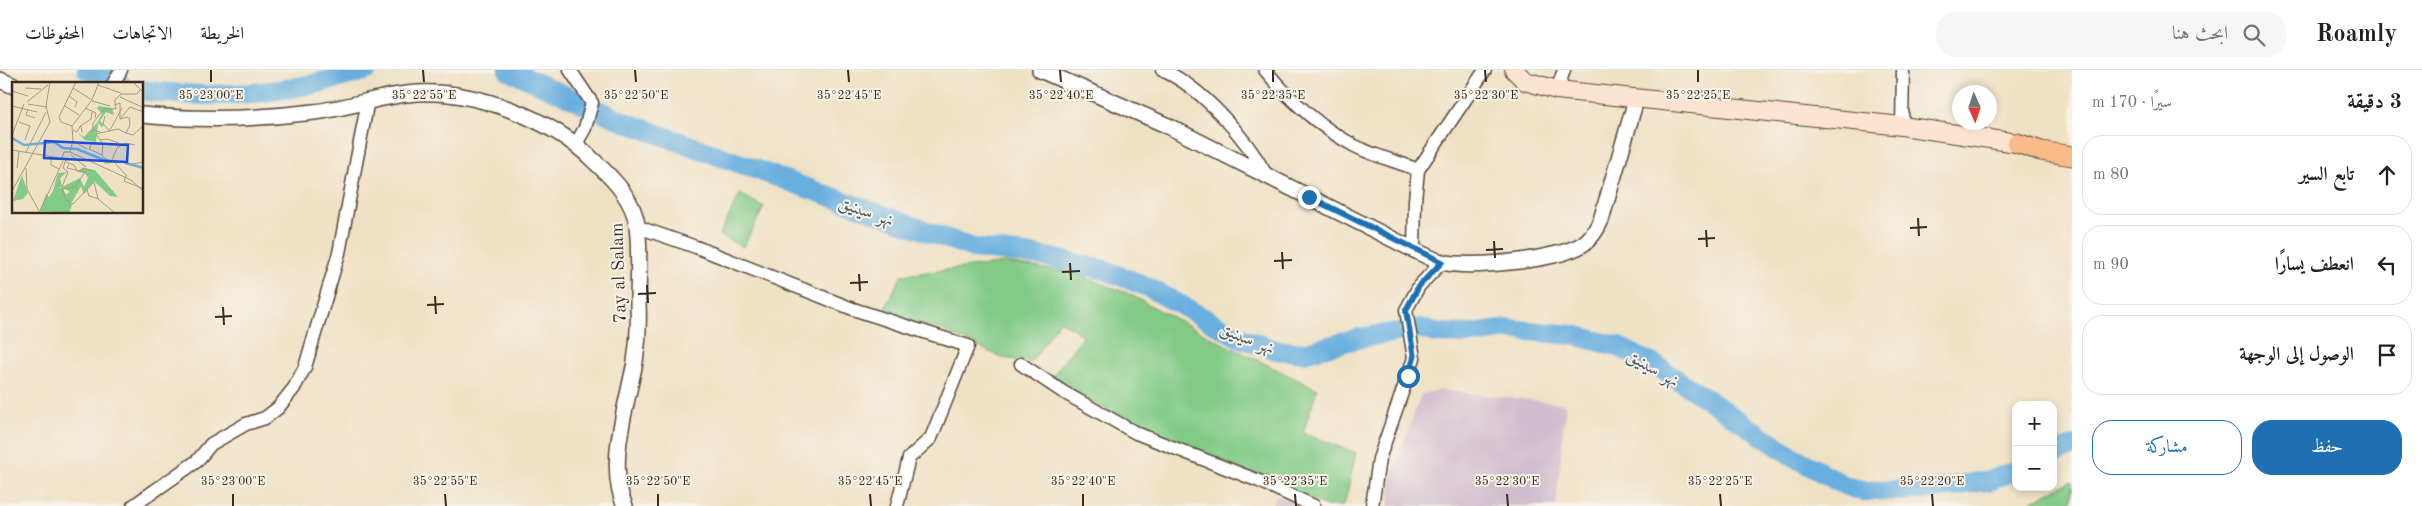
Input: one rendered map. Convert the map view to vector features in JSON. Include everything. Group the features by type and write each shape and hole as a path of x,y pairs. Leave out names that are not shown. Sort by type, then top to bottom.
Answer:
{"main road":[{"path":"1514,70 1526,81 1557,90 1636,100 1902,126 2017,142 2072,143"},
{"path":"2017,142 2041,151 2072,156"}],"street":[{"path":"570,70 592,103 585,128 576,144"},
{"path":"1040,70 1166,124 1414,250 1442,262 1474,265 1523,260 1563,252 1582,244 1596,232 1636,100"},
{"path":"1162,70 1189,87 1219,113 1247,143 1267,176"},
{"path":"1265,70 1294,103 1320,125 1354,146 1418,170"},
{"path":"1414,250 1414,200 1418,170 1485,70"},
{"path":"1557,90 1564,70"},
{"path":"1902,126 1903,70"},
{"path":"0,80 12,85"},
{"name":"7ay al Salam","path":"144,115 195,118 288,115 320,111 368,100 417,93 442,93 477,99 507,109 576,144 624,192 632,206 638,226 639,332 617,470 620,495 624,506"},
{"path":"133,506 197,461 211,444 246,424 265,418 278,408 294,388 306,367 335,269 368,100"},
{"path":"638,226 853,309 968,346 931,438 909,458 897,506"},
{"path":"1372,506 1379,460 1414,358 1406,318 1411,298 1419,286 1442,262"},
{"path":"1021,364 1063,392 1136,432 1259,480 1314,506"}],"shaded area":[{"path":"1440,390 1566,404 1556,506 1389,506 1391,479 1421,394"},
{"path":"1276,495 1305,506 1272,506"}],"green space":[{"path":"740,194 764,207 743,247 719,235"},
{"path":"1005,263 1073,273 1127,293 1220,342 1317,389 1303,433 1356,453 1344,506 1326,506 1205,454 1145,432 1051,378 1083,336 1060,320 1031,362 1003,358 940,329 885,317 882,313 902,275"},
{"path":"2072,481 2072,506 2023,506 2052,491 2057,491 2057,489"}],"waterway":[{"name":"نهر سينيق","path":"87,70 116,82"},
{"name":"نهر سينيق","path":"144,90 198,95 256,93 312,84 367,70"},
{"name":"نهر سينيق","path":"508,70 625,122 973,248 1042,256 1105,270 1150,288 1240,338 1276,350 1303,353 1360,338 1421,328 1435,333 1473,334 1508,329 1573,335 1617,346 1657,366 1792,456 1844,485 1862,491 1928,490 1992,480 2012,472"},
{"name":"نهر سينيق","path":"2057,452 2072,446"}],"route":[{"path":"1309,197 1414,250 1442,262 1419,286 1406,310 1414,358 1408,376"}]}
